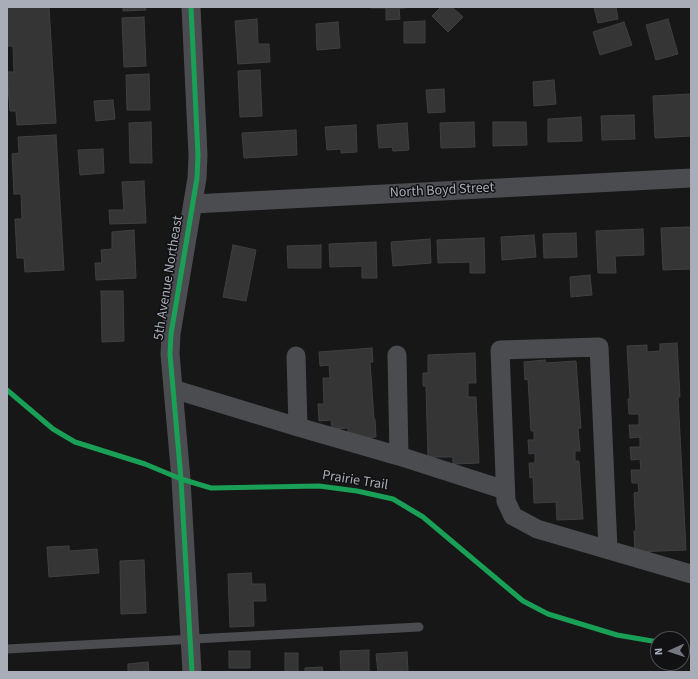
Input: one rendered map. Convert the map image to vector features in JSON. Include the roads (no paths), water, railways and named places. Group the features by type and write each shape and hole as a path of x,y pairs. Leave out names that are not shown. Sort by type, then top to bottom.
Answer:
{"street":[{"name":"5th Avenue Northeast","path":"192,7 198,155 197,178 171,334 170,354 181,479 192,672"},
{"name":"North Boyd Street","path":"193,204 691,178"},
{"path":"608,550 599,347 500,350 505,490 506,502 513,516 537,529 608,550 691,574"},
{"path":"397,354 399,456"},
{"path":"296,356 298,427"},
{"path":"173,389 399,456 505,490"}],"lane":[{"path":"7,649 190,640 419,626"}]}
